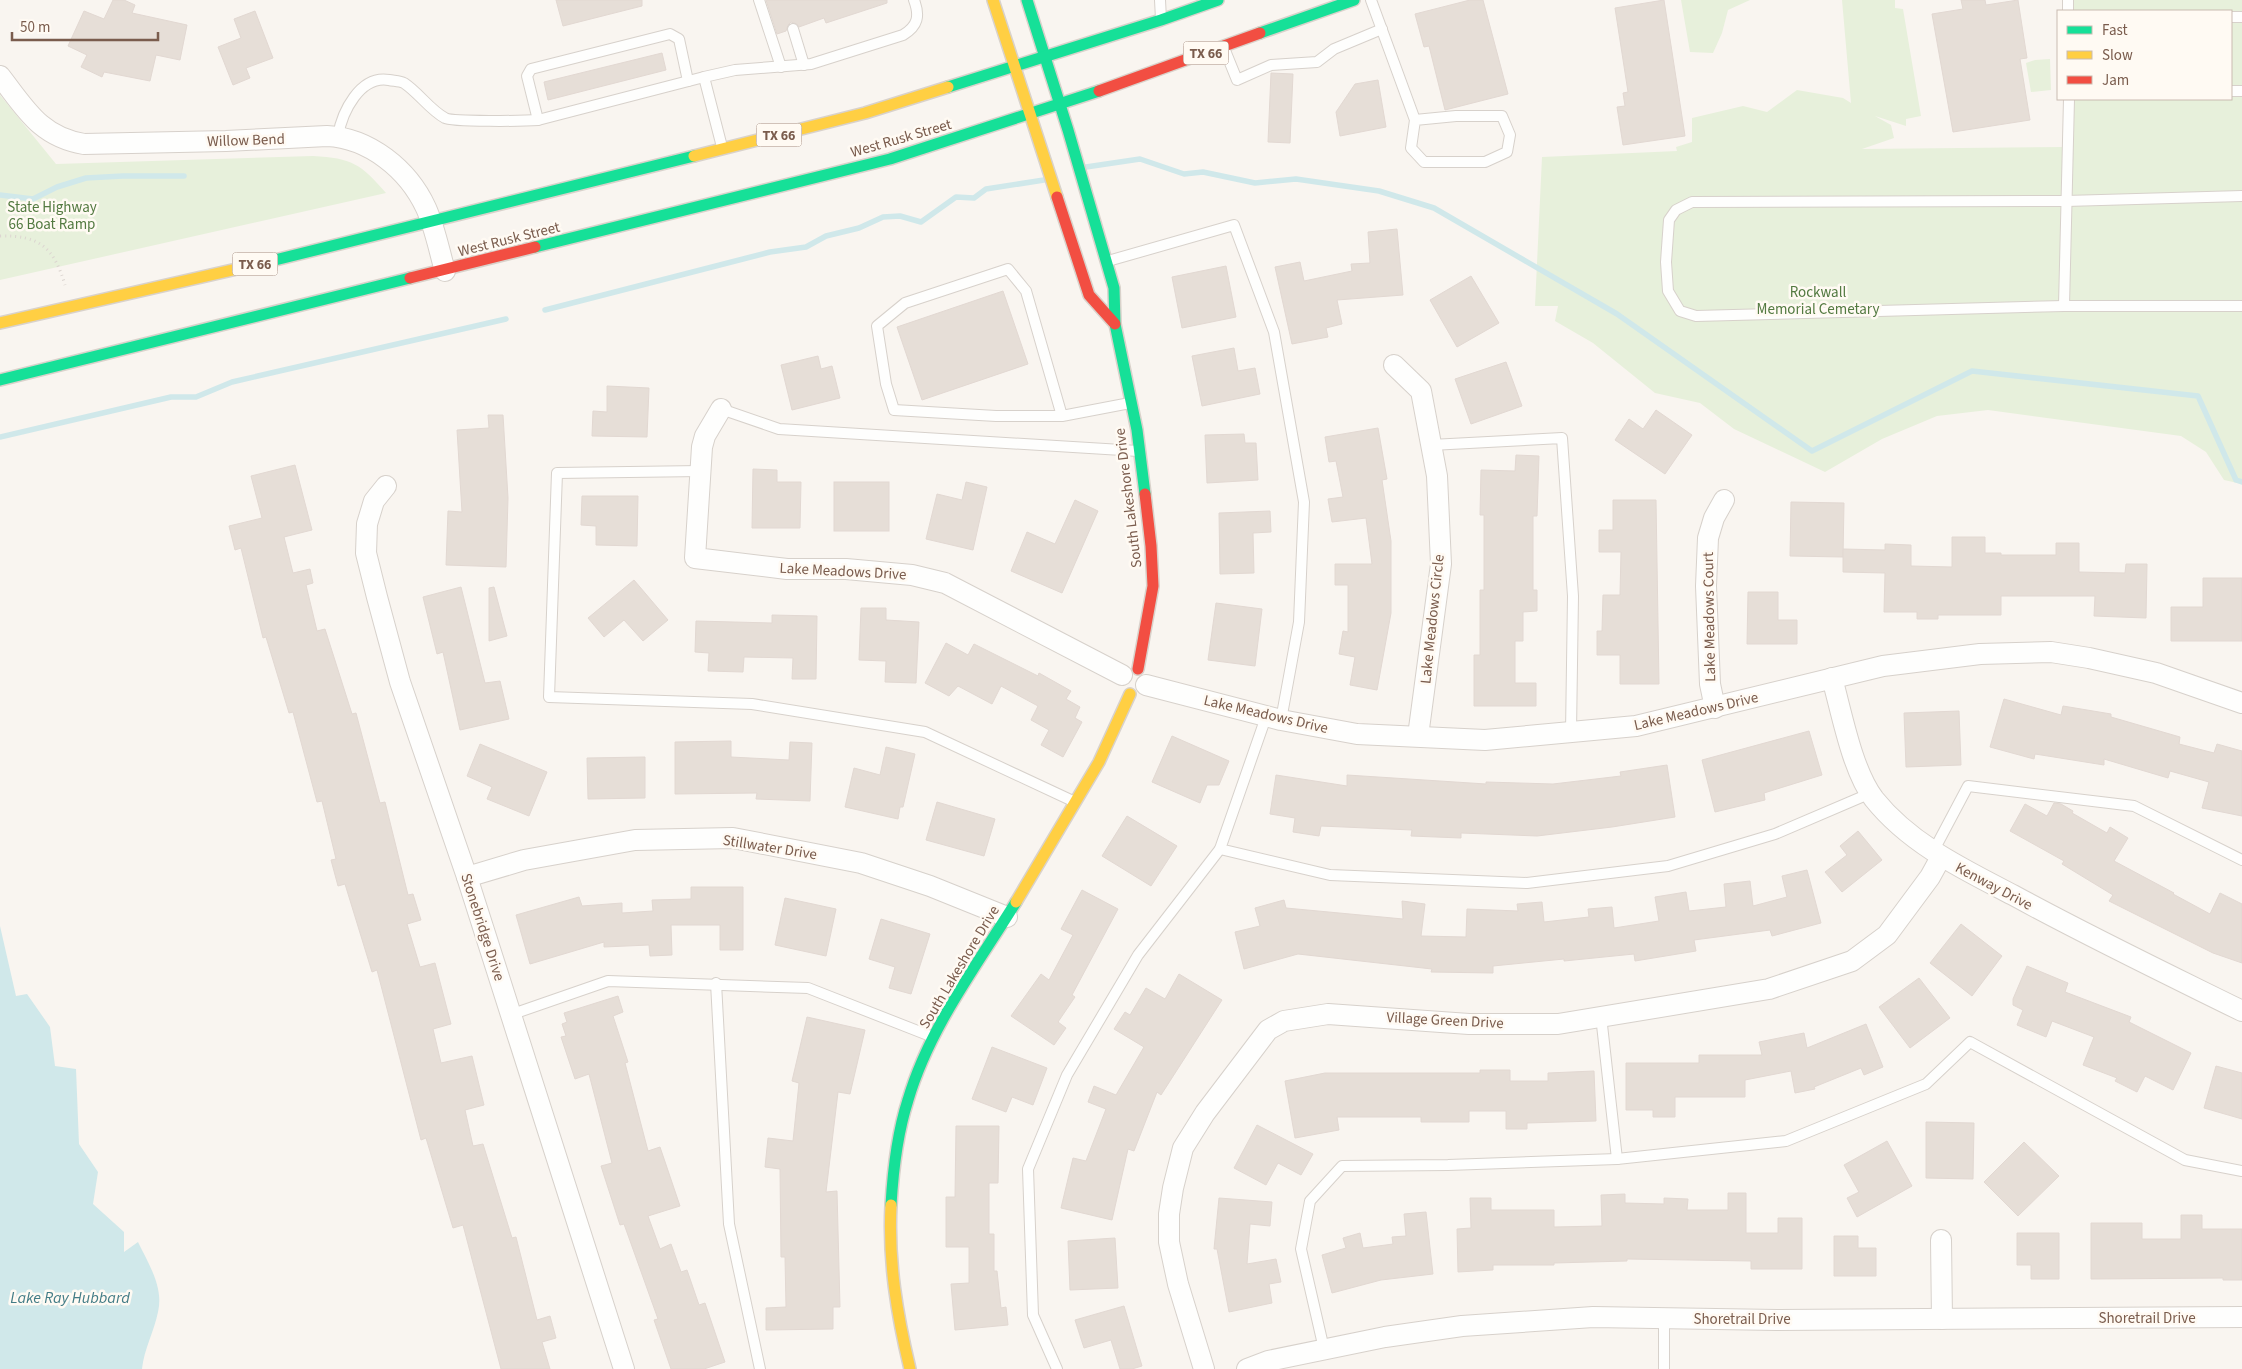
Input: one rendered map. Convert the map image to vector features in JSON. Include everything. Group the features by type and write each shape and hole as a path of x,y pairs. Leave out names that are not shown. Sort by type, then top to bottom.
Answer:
{"main road":[{"path":"993,0 1060,200 1089,295 1115,324"},
{"name":"South Lakeshore Drive","path":"910,1369 896,1306 891,1254 893,1164 901,1127 920,1066 950,1006 1007,917 1076,803 1113,737 1134,681 1153,586 1151,546 1139,451 1115,324 1114,288 1087,192 1027,0"},
{"name":"TX 66","path":"0,323 222,273 865,113 1161,20 1218,0"},
{"name":"West Rusk Street","path":"445,271 890,159 1031,115 1354,0"},
{"name":"TX 66","path":"0,380 445,271"}],"street":[{"name":"Willow Bend","path":"0,76 41,127 54,135 72,142 84,144 338,136 368,148 400,171 417,192 431,221 445,271"},
{"name":"Lake Meadows Circle","path":"1394,365 1421,391 1437,476 1441,564 1418,736"},
{"name":"Lake Meadows Drive","path":"721,409 705,436 700,471 694,558 787,569 846,569 912,575 945,583 1134,681 1273,719 1357,734 1485,740 1636,726 1832,678 1902,663 1980,654 2051,652 2089,658 2156,674 2242,703"},
{"name":"Stonebridge Drive","path":"386,486 374,502 367,524 366,553 400,682 467,877 624,1369"},
{"name":"Lake Meadows Court","path":"1715,708 1710,684 1706,586 1708,538 1714,518 1724,500"},
{"name":"Kenway Drive","path":"1832,678 1858,770 1871,793 1895,820 1937,854 2047,914 2242,1011"},
{"name":"Stillwater Drive","path":"467,877 524,860 635,840 733,838 861,863 930,886 1007,917"},
{"name":"Village Green Drive","path":"1204,1369 1178,1284 1169,1242 1169,1214 1173,1188 1183,1148 1205,1114 1268,1030 1284,1021 1328,1014 1469,1024 1558,1024 1769,989 1852,960 1887,935 1930,877 1937,854"},
{"path":"1941,1240 1942,1319"},
{"name":"Shoretrail Drive","path":"1247,1369 1268,1361 1385,1336 1462,1326 1593,1318 1942,1319 2242,1317"}],"lane":[{"path":"760,0 781,67"},
{"path":"338,136 340,123 352,100 367,84 384,79 403,82 446,119 538,120 735,70 804,65 903,35 914,28 917,20 918,14 914,0"},
{"path":"1160,0 1161,20"},
{"path":"1371,0 1415,120 1411,148 1424,162 1485,162 1507,152 1510,136 1502,116 1456,116 1415,120"},
{"path":"793,29 804,65"},
{"path":"1224,47 1236,80 1271,65 1317,62 1334,48 1382,30"},
{"path":"538,120 527,76 531,69 670,34 679,40 688,81"},
{"path":"704,77 723,149"},
{"path":"2064,306 2069,100"},
{"path":"2242,196 2066,201 1692,202 1676,210 1669,220 1666,262 1668,291 1680,311 1696,316 2064,306 2242,306"},
{"path":"1057,1369 1033,1314 1028,1169 1067,1075 1138,955 1220,849 1273,719 1299,622 1304,502 1274,332 1234,225 1107,262"},
{"path":"1062,416 1026,291 1008,269 905,303 877,326 886,384 894,410 996,416 1062,416 1131,402"},
{"path":"721,409 779,429 1139,451"},
{"path":"1431,445 1562,438 1573,596 1571,732"},
{"path":"700,471 557,473 549,697 752,704 926,732 1076,803"},
{"path":"1937,854 1968,786 2134,806 2242,860"},
{"path":"1220,849 1330,875 1527,883 1668,866 1775,834 1871,793"},
{"path":"510,1015 608,981 808,988 934,1038"},
{"path":"716,984 729,1224 760,1369"},
{"path":"1601,1016 1617,1159"},
{"path":"1324,1349 1301,1249 1310,1201 1342,1166 1617,1159 1786,1141 1926,1084 1970,1042 2185,1160 2242,1171"},
{"path":"1664,1318 1664,1369"}],"path":[{"path":"0,236 24,237 44,245 59,264 65,287"}],"green space":[{"path":"1681,0 1750,0 1728,10 1722,33 1713,53 1690,52"},
{"name":"Rockwall Memorial Cemetary","path":"1842,0 1895,0 1895,8 1903,9 1921,116 1906,119 1906,126 1875,116 1891,125 1894,138 1862,149 2063,147 2063,100 2232,100 2232,10 2067,10 2068,0 2242,0 2242,484 2224,480 2206,452 2181,436 1988,410 1937,416 1882,439 1825,472 1734,429 1700,403 1655,393 1593,343 1555,321 1558,306 1535,306 1542,157 1677,151 1676,147 1692,142 1692,118 1743,106 1767,112 1797,90 1843,98 1851,103"},
{"path":"2050,59 2051,90 2031,92 2026,63"},
{"name":"State Highway 66 Boat Ramp","path":"0,95 56,164 326,157 355,164 370,175 386,193 0,280"}],"water":[{"name":"Lake Ray Hubbard","path":"0,926 16,996 27,994 50,1027 55,1066 76,1069 79,1144 98,1172 93,1204 124,1232 124,1252 138,1242 157,1284 159,1293 158,1312 142,1369 0,1369"}],"building":[{"path":"113,0 124,0 135,5 132,13 187,25 180,60 156,55 150,81 104,72 102,77 81,67 87,55 68,46 84,11 104,19"},
{"path":"556,0 642,0 642,6 563,26"},
{"path":"766,0 887,0 887,3 826,23 824,18 799,27 791,22 786,31 777,34"},
{"path":"1470,0 1483,0 1508,94 1445,110 1429,46 1424,47 1415,14"},
{"path":"1664,0 1685,136 1623,145 1617,107 1625,106 1623,93 1628,92 1615,8"},
{"path":"1961,0 1985,0 1986,5 2018,0 2027,58 2020,59 2030,120 1953,132 1932,14 1963,9"},
{"path":"255,11 273,58 246,68 250,78 233,85 218,47 241,38 234,19"},
{"path":"662,53 666,70 548,100 544,82"},
{"path":"1271,73 1293,74 1290,143 1268,142"},
{"path":"1378,80 1386,127 1340,136 1336,112 1355,84"},
{"path":"1397,229 1403,295 1337,300 1342,324 1326,328 1328,337 1292,344 1275,267 1300,262 1304,281 1352,271 1351,264 1370,263 1368,232"},
{"path":"1226,266 1236,317 1182,328 1172,277"},
{"path":"1471,276 1499,323 1457,347 1430,300"},
{"path":"1003,291 1028,364 922,400 897,327"},
{"path":"1234,348 1238,371 1255,368 1260,394 1202,406 1192,356"},
{"path":"818,356 821,369 832,366 840,398 792,410 781,365"},
{"path":"1506,362 1522,406 1471,424 1455,379"},
{"path":"607,386 649,388 647,437 592,436 593,411 607,412"},
{"path":"1656,410 1692,435 1665,474 1615,440 1629,419 1643,429"},
{"path":"488,415 503,415 508,498 506,567 446,565 448,511 462,512 457,430 489,428"},
{"path":"1378,428 1387,479 1382,480 1391,541 1391,613 1377,690 1350,685 1355,657 1339,654 1343,631 1348,632 1348,585 1335,585 1335,564 1372,564 1366,518 1332,522 1328,499 1343,497 1336,461 1329,462 1325,437"},
{"path":"1244,434 1245,443 1256,443 1258,480 1207,483 1205,435"},
{"path":"1516,455 1539,456 1537,516 1533,516 1533,590 1537,590 1537,611 1523,612 1523,641 1515,641 1515,683 1536,683 1536,706 1474,706 1474,655 1480,655 1480,590 1484,590 1484,515 1480,515 1481,470 1515,471"},
{"path":"295,465 312,530 284,537 293,573 310,569 313,583 306,585 317,631 325,629 352,714 356,713 380,803 385,802 408,895 413,894 421,920 407,924 420,967 435,963 451,1024 433,1029 441,1063 472,1056 484,1105 465,1110 473,1146 483,1144 512,1238 516,1237 537,1320 550,1316 556,1338 542,1342 550,1369 501,1369 463,1225 453,1228 426,1138 421,1140 377,970 372,972 345,884 338,886 331,860 336,859 322,801 317,802 293,712 289,713 266,637 263,638 241,548 235,550 229,526 262,518 251,476"},
{"path":"753,469 777,470 777,482 801,482 800,528 752,528"},
{"path":"834,482 889,482 889,531 834,531"},
{"path":"966,482 987,487 973,550 926,539 937,494 962,500"},
{"path":"582,496 638,496 637,546 596,545 596,526 581,525"},
{"path":"1075,500 1098,511 1062,593 1011,571 1027,532 1055,544"},
{"path":"1613,500 1656,500 1659,684 1620,684 1620,655 1597,655 1597,631 1602,631 1603,595 1620,595 1621,552 1599,552 1599,530 1613,530"},
{"path":"1791,502 1844,503 1843,557 1790,556"},
{"path":"1270,511 1271,532 1253,533 1254,573 1220,574 1219,513"},
{"path":"1952,537 1985,537 1985,553 2001,553 2001,555 2056,555 2056,543 2079,543 2079,572 2125,573 2126,564 2147,564 2146,618 2094,616 2095,596 2001,596 2001,615 1938,615 1938,619 1917,619 1917,612 1884,612 1885,573 1843,572 1843,549 1885,550 1885,544 1911,545 1911,566 1952,567"},
{"path":"2203,578 2242,578 2242,641 2171,641 2171,607 2203,607"},
{"path":"634,580 668,620 643,641 624,620 604,637 588,618"},
{"path":"461,587 485,683 500,681 509,719 460,730 443,652 437,654 423,597"},
{"path":"494,587 507,636 489,641 489,588"},
{"path":"1748,592 1778,592 1778,620 1797,620 1797,644 1747,644"},
{"path":"1216,603 1262,609 1255,666 1208,660"},
{"path":"861,608 886,608 886,620 919,622 916,683 885,682 886,661 859,660"},
{"path":"772,615 817,616 816,679 792,679 793,658 744,657 743,672 708,671 709,653 695,652 696,621 772,623"},
{"path":"946,643 968,655 974,644 1038,676 1039,673 1071,691 1066,699 1080,707 1075,718 1082,722 1063,757 1041,745 1049,730 1031,720 1038,706 1001,686 992,704 958,686 949,696 925,683"},
{"path":"2004,699 2061,715 2063,706 2111,714 2111,717 2180,737 2179,744 2214,753 2217,744 2242,751 2242,816 2202,808 2209,782 2170,771 2168,778 2104,759 2104,765 2035,754 2034,759 1990,747"},
{"path":"1959,711 1961,765 1906,767 1904,713"},
{"path":"1809,731 1822,775 1764,793 1765,800 1715,812 1702,760"},
{"path":"1172,736 1229,761 1219,785 1207,785 1200,803 1152,782"},
{"path":"731,741 731,757 789,760 790,742 812,743 810,801 756,799 757,793 675,794 675,742"},
{"path":"480,744 547,772 529,816 487,799 492,787 467,776"},
{"path":"886,747 915,754 903,807 900,807 898,819 845,807 854,768 880,775"},
{"path":"645,757 645,798 588,799 587,758"},
{"path":"1667,765 1675,817 1612,827 1537,836 1461,833 1461,838 1411,836 1412,830 1321,826 1319,836 1293,832 1295,818 1270,814 1276,775 1347,786 1347,775 1486,784 1486,782 1553,784 1621,776 1620,772"},
{"path":"937,802 995,819 984,856 926,840"},
{"path":"2054,803 2061,804 2073,811 2072,813 2107,833 2110,827 2128,838 2114,861 2210,914 2220,893 2242,904 2242,963 2213,953 2109,901 2113,895 2062,864 2064,861 2010,831 2025,804 2047,816"},
{"path":"1127,816 1177,846 1151,886 1102,856"},
{"path":"1858,831 1882,860 1842,892 1825,872 1847,855 1840,846"},
{"path":"1807,870 1821,923 1772,936 1770,930 1694,940 1696,951 1635,961 1634,954 1493,966 1493,973 1431,972 1432,969 1298,954 1244,969 1235,932 1260,926 1255,908 1284,900 1286,908 1403,919 1402,901 1425,904 1421,936 1466,937 1467,909 1518,911 1517,904 1542,902 1544,922 1589,917 1588,909 1612,907 1614,928 1659,921 1655,897 1686,892 1689,911 1726,907 1724,884 1750,881 1753,906 1787,897 1782,876"},
{"path":"691,887 743,887 743,950 720,950 720,925 671,925 672,955 650,956 649,945 604,947 604,942 530,964 516,915 579,897 582,906 622,903 622,913 653,911 652,900 691,899"},
{"path":"1082,890 1118,909 1072,995 1075,997 1058,1022 1066,1028 1054,1045 1011,1016 1041,974 1049,980 1073,935 1061,929"},
{"path":"785,898 836,909 826,956 775,945"},
{"path":"881,919 930,934 911,994 889,988 895,967 869,959"},
{"path":"1961,924 2002,956 1972,996 1930,963"},
{"path":"2027,966 2068,983 2065,992 2131,1017 2129,1022 2191,1053 2173,1090 2145,1076 2137,1092 2115,1081 2117,1078 2083,1065 2094,1037 2052,1021 2046,1037 2017,1025 2023,1010 2013,1005 2013,999"},
{"path":"1179,974 1222,1000 1161,1095 1157,1092 1134,1151 1128,1149 1112,1220 1061,1208 1073,1158 1086,1161 1106,1109 1088,1102 1094,1086 1116,1095 1144,1047 1114,1029 1125,1012 1130,1015 1146,988 1165,999"},
{"path":"1919,978 1950,1018 1910,1048 1879,1007"},
{"path":"618,996 623,1012 613,1016 628,1062 625,1063 648,1151 660,1147 680,1206 648,1216 660,1249 671,1244 681,1272 687,1270 699,1305 705,1303 725,1362 704,1369 671,1369 654,1320 658,1319 624,1224 620,1225 601,1166 612,1163 589,1074 575,1079 561,1037 566,1036 562,1024 567,1022 564,1013"},
{"path":"807,1017 865,1030 850,1094 838,1092 826,1192 837,1191 840,1307 833,1307 833,1329 766,1330 766,1308 786,1307 785,1257 781,1257 780,1169 765,1167 768,1138 793,1141 799,1083 792,1081"},
{"path":"1866,1024 1883,1067 1864,1075 1861,1068 1814,1087 1815,1089 1795,1093 1791,1071 1745,1080 1745,1097 1675,1097 1675,1117 1653,1117 1653,1110 1626,1110 1626,1063 1699,1063 1699,1055 1762,1055 1759,1042 1804,1033 1807,1048"},
{"path":"992,1047 1047,1068 1033,1105 1012,1097 1006,1112 972,1099"},
{"path":"2216,1066 2242,1073 2242,1119 2204,1108"},
{"path":"1480,1070 1510,1070 1510,1081 1548,1081 1548,1073 1594,1071 1596,1121 1527,1123 1527,1129 1506,1129 1506,1111 1469,1111 1469,1122 1421,1122 1421,1117 1337,1117 1339,1130 1295,1138 1285,1081 1325,1073 1480,1073"},
{"path":"1926,1122 1974,1123 1973,1179 1926,1178"},
{"path":"1257,1125 1313,1154 1301,1175 1278,1163 1266,1185 1234,1168"},
{"path":"956,1126 999,1126 998,1183 989,1183 989,1234 994,1234 994,1271 997,1271 1001,1308 1006,1307 1008,1325 955,1330 951,1284 969,1283 969,1247 946,1247 946,1197 955,1197"},
{"path":"1887,1141 1912,1186 1857,1217 1847,1198 1859,1192 1844,1165"},
{"path":"2024,1142 2059,1176 2018,1216 1984,1182"},
{"path":"1728,1193 1746,1193 1746,1233 1778,1233 1778,1218 1802,1218 1802,1269 1751,1269 1751,1261 1627,1259 1627,1261 1554,1263 1554,1265 1493,1265 1493,1270 1458,1272 1457,1229 1471,1228 1470,1198 1491,1198 1491,1210 1554,1210 1554,1227 1602,1226 1601,1195 1625,1194 1625,1203 1664,1204 1664,1198 1688,1199 1687,1210 1728,1210"},
{"path":"1219,1198 1272,1202 1270,1226 1250,1224 1247,1264 1276,1259 1281,1282 1269,1284 1272,1303 1229,1312 1217,1249 1214,1249"},
{"path":"1426,1212 1433,1274 1381,1280 1332,1293 1322,1255 1346,1248 1343,1238 1360,1233 1363,1248 1393,1244 1392,1237 1406,1236 1404,1214"},
{"path":"2181,1215 2202,1215 2202,1229 2242,1229 2242,1280 2223,1280 2223,1278 2091,1279 2091,1223 2142,1223 2142,1239 2181,1239"},
{"path":"2017,1233 2059,1233 2059,1279 2031,1279 2031,1265 2017,1265"},
{"path":"1834,1236 1858,1236 1858,1248 1876,1248 1876,1276 1834,1276"},
{"path":"1115,1238 1118,1288 1070,1290 1068,1241"},
{"path":"1124,1306 1142,1366 1132,1369 1120,1369 1111,1340 1084,1348 1075,1320"}],"waterway":[{"path":"1086,167 1140,159 1184,174 1203,172 1255,183 1296,179 1379,191 1434,208 1617,314 1812,451 1972,371 2198,396 2236,480 2242,482"},
{"path":"0,195 33,199 57,187 86,178 184,176"},
{"path":"545,310 770,252 806,247 826,236 859,228 883,217 900,216 921,222 956,197 974,198 986,189 1044,180"},
{"path":"0,437 171,397 196,397 232,382 506,319"}],"traffic: fast":[{"path":"1027,0 1068,130 1114,288 1115,324 1137,430 1145,494"},
{"path":"948,87 1161,20 1218,0"},
{"path":"1260,33 1354,0"},
{"path":"535,247 890,159 1099,91"},
{"path":"259,264 694,156"},
{"path":"0,380 410,278"},
{"path":"891,1205 898,1139 917,1073 941,1022 1016,902"}],"traffic: slow":[{"path":"993,0 1057,197"},
{"path":"694,156 865,113 948,87"},
{"path":"0,323 259,264"},
{"path":"1016,902 1099,762 1130,694"},
{"path":"891,1205 890,1226 894,1288 910,1369"}],"traffic: jam":[{"path":"1099,91 1260,33"},
{"path":"1057,197 1089,295 1115,324"},
{"path":"410,278 535,247"},
{"path":"1138,669 1153,586 1145,494"}]}
